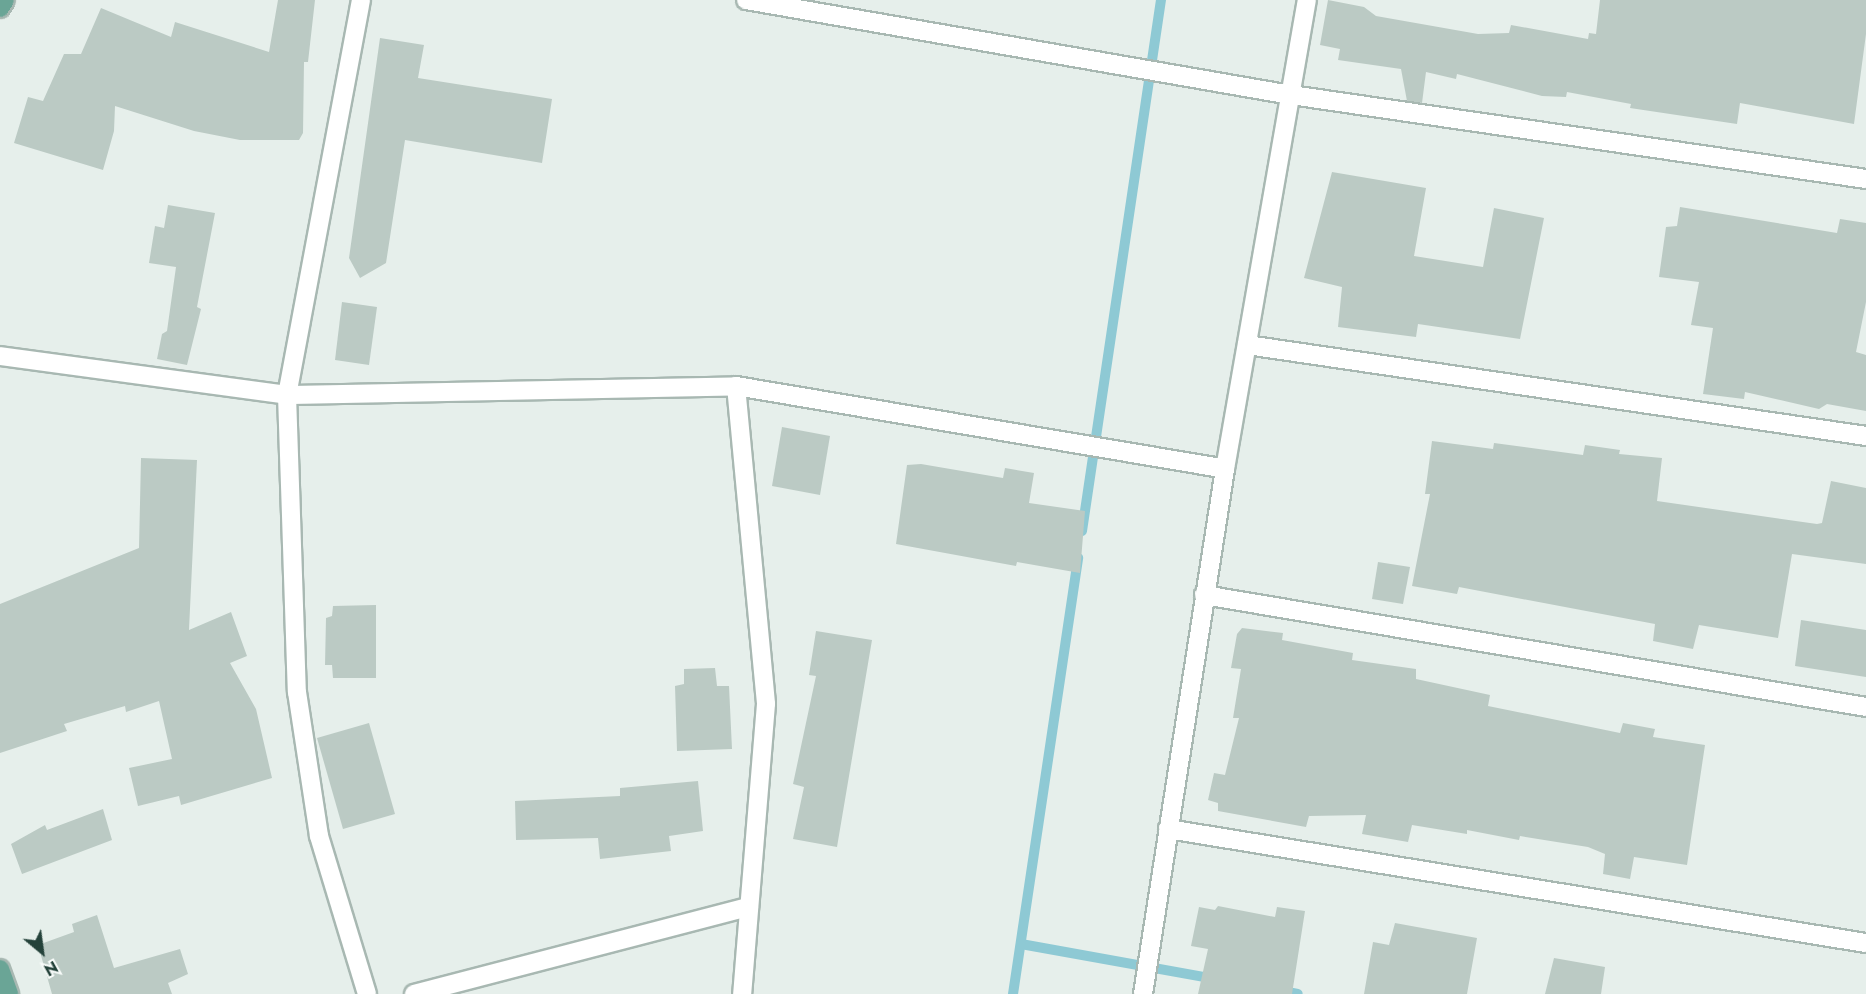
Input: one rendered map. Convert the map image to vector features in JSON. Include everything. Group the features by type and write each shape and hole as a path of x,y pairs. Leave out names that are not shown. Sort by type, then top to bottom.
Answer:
{"main road":[{"path":"0,8 5,0"},
{"path":"0,969 9,994"}],"street":[{"path":"362,0 287,395 297,692 320,836 367,994"},
{"path":"746,0 1291,95 1866,179"},
{"path":"1143,994 1204,595 1307,0"},
{"path":"1247,345 1866,436"},
{"path":"0,356 287,395 736,386 1225,469"},
{"path":"736,386 766,704 742,994"},
{"path":"1204,595 1866,707"},
{"path":"1168,829 1866,943"},
{"path":"414,994 749,907"}],"building":[{"path":"278,0 315,0 308,62 304,62 303,133 299,140 240,140 194,131 115,106 114,131 103,170 14,143 28,97 43,101 64,54 81,54 101,8 171,37 175,22 269,52"},
{"path":"1328,0 1364,7 1376,16 1478,34 1509,33 1511,25 1588,39 1589,33 1596,34 1600,0 1866,0 1866,34 1854,124 1740,103 1737,124 1630,108 1631,104 1567,92 1566,97 1542,96 1457,74 1456,79 1426,72 1422,103 1407,101 1401,69 1338,60 1340,49 1320,45"},
{"path":"380,38 424,45 418,78 552,99 542,163 405,140 386,263 360,278 349,258"},
{"path":"1332,172 1426,188 1414,256 1483,267 1494,208 1544,218 1520,339 1418,324 1416,337 1338,327 1342,287 1304,278"},
{"path":"168,205 215,213 197,307 201,309 187,365 157,359 162,334 167,331 176,267 149,263 155,226 164,228"},
{"path":"1680,207 1837,233 1840,219 1866,223 1866,302 1856,352 1866,355 1866,411 1827,404 1819,409 1745,392 1744,399 1703,394 1713,328 1691,325 1699,282 1659,277 1666,227 1677,226"},
{"path":"342,302 377,307 369,365 335,360"},
{"path":"782,427 830,436 820,495 772,486"},
{"path":"1432,441 1493,449 1494,443 1583,455 1585,445 1620,450 1619,454 1662,458 1657,501 1817,524 1822,523 1831,481 1866,488 1866,564 1792,554 1778,638 1699,625 1693,649 1653,641 1655,624 1459,587 1457,594 1412,586 1430,494 1425,494"},
{"path":"141,458 197,460 189,630 231,612 247,656 230,663 256,709 272,778 181,805 179,796 138,806 129,768 172,759 159,701 126,712 125,706 64,724 67,731 0,753 0,604 139,548"},
{"path":"921,464 1003,478 1005,468 1034,473 1029,503 1085,511 1080,573 1017,562 1016,566 896,544 907,465"},
{"path":"1378,562 1410,567 1403,604 1372,599"},
{"path":"376,605 376,678 333,678 332,665 325,665 326,618 332,616 333,606"},
{"path":"1801,620 1866,630 1866,677 1795,666"},
{"path":"1242,628 1283,633 1282,640 1353,653 1352,660 1416,669 1416,679 1490,695 1488,706 1620,733 1623,723 1655,729 1653,737 1705,745 1687,865 1634,857 1630,879 1603,874 1605,854 1588,847 1520,836 1519,840 1467,830 1467,834 1412,825 1408,842 1362,834 1366,815 1309,816 1306,827 1218,811 1218,803 1208,800 1214,773 1225,775 1239,718 1233,718 1241,669 1231,668 1237,634"},
{"path":"816,631 872,640 837,847 793,839 804,787 793,784 816,676 809,675"},
{"path":"715,668 717,686 729,686 732,749 677,751 675,686 684,684 684,669"},
{"path":"369,723 395,814 343,829 317,738"},
{"path":"698,781 703,831 669,836 671,851 600,859 598,838 516,840 515,801 620,796 620,788"},
{"path":"103,809 112,840 22,874 11,844 45,825 47,830"},
{"path":"1218,906 1275,917 1277,907 1305,911 1292,994 1198,994 1208,949 1191,946 1199,907 1215,910"},
{"path":"97,915 114,968 180,949 188,974 168,983 172,994 52,994 38,945 74,932 72,924"},
{"path":"1395,923 1477,938 1467,994 1364,994 1373,942 1389,945"},
{"path":"1554,958 1605,967 1601,994 1545,994"}],"waterway":[{"path":"1082,531 1161,0"},
{"path":"1013,994 1078,558"},
{"path":"1021,944 1216,979"},
{"path":"1278,990 1298,994"}]}
